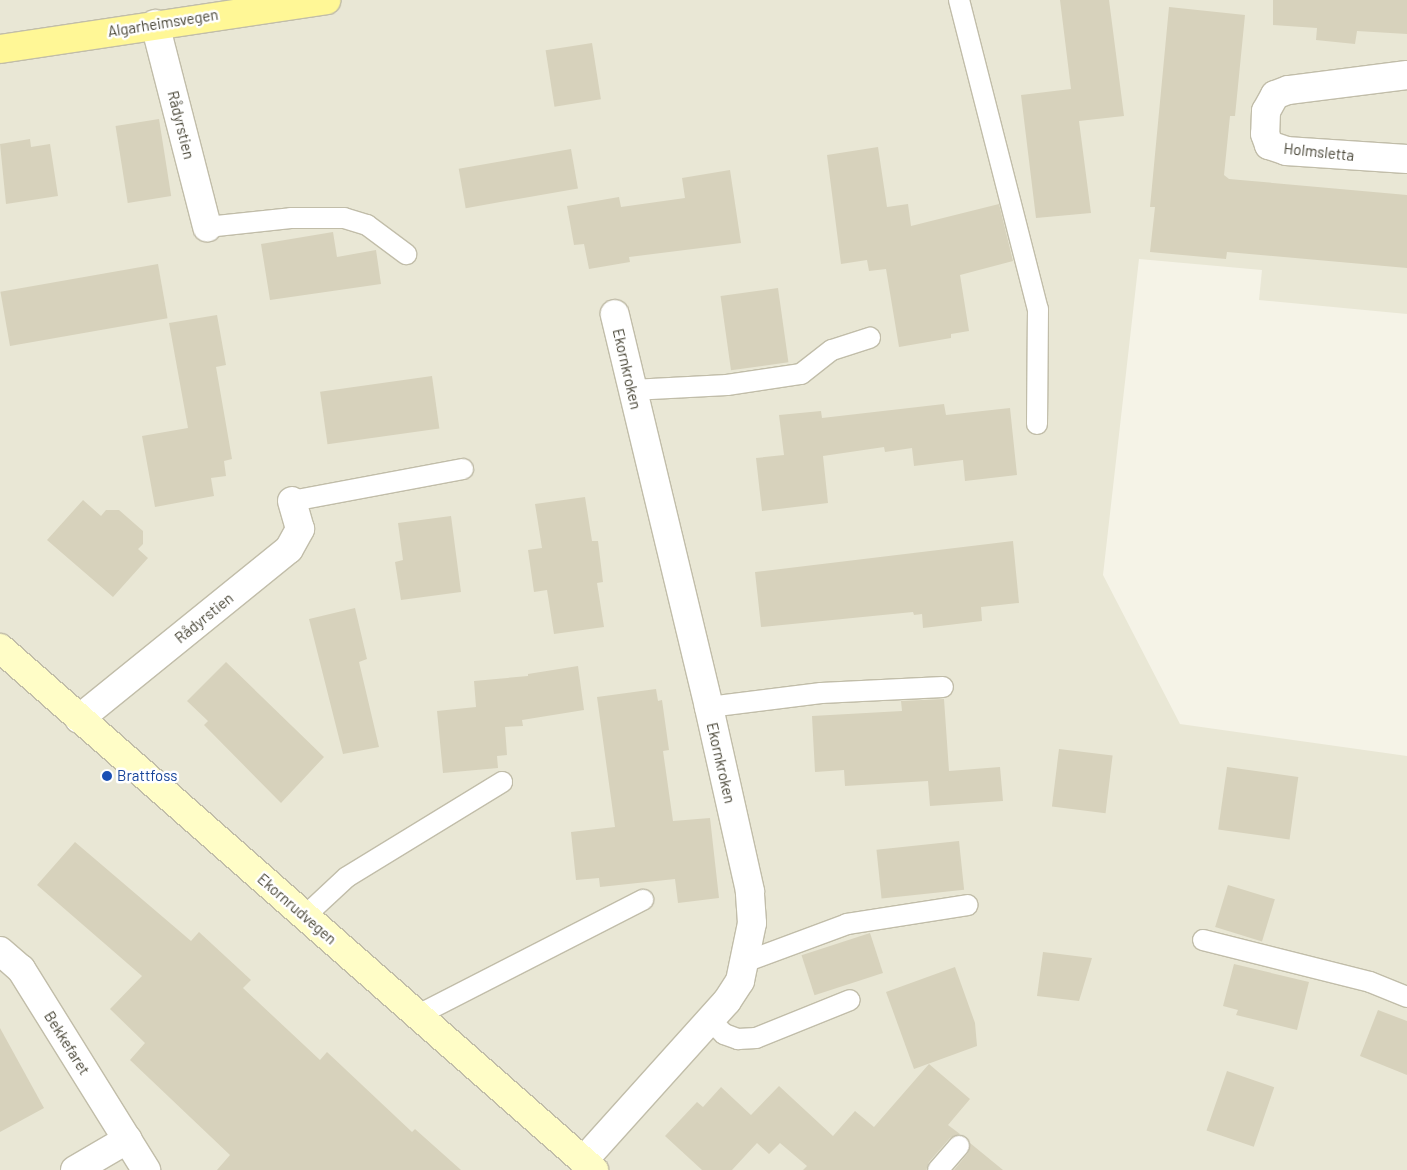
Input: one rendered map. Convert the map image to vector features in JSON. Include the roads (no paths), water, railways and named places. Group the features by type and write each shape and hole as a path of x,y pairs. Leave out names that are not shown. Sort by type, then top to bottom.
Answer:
{"main road":[{"name":"Algarheimsvegen","path":"0,49 155,24 326,0"},
{"name":"Ekornrudvegen","path":"0,648 589,1165"}],"street":[{"name":"Rådyrstien","path":"155,24 207,227"},
{"name":"Holmsletta","path":"1407,75 1288,90 1275,95 1266,111 1265,134 1269,145 1286,151 1407,159"},
{"name":"Ekornkroken","path":"589,1165 736,988 745,962 752,923 750,891 709,707 615,314"},
{"name":"Rådyrstien","path":"79,719 289,550 300,529 292,501"},
{"name":"Bekkefaret","path":"0,951 21,969 146,1170"},
{"path":"76,1170 128,1139"}],"lane":[{"path":"959,0 1038,309 1037,424"},
{"path":"207,227 291,218 344,218 368,225 406,254"},
{"path":"632,390 727,385 801,374 832,350 870,338"},
{"path":"292,501 463,469"},
{"path":"709,707 821,693 943,686"},
{"path":"305,916 348,877 502,782"},
{"path":"418,1015 643,900"},
{"path":"745,962 847,924 968,905"},
{"path":"1203,940 1370,982 1407,997"},
{"path":"710,1020 724,1034 738,1039 756,1038 850,1000"},
{"path":"938,1170 959,1146"}],"place":[{"name":"Brattfoss","path":"107,776"}]}
